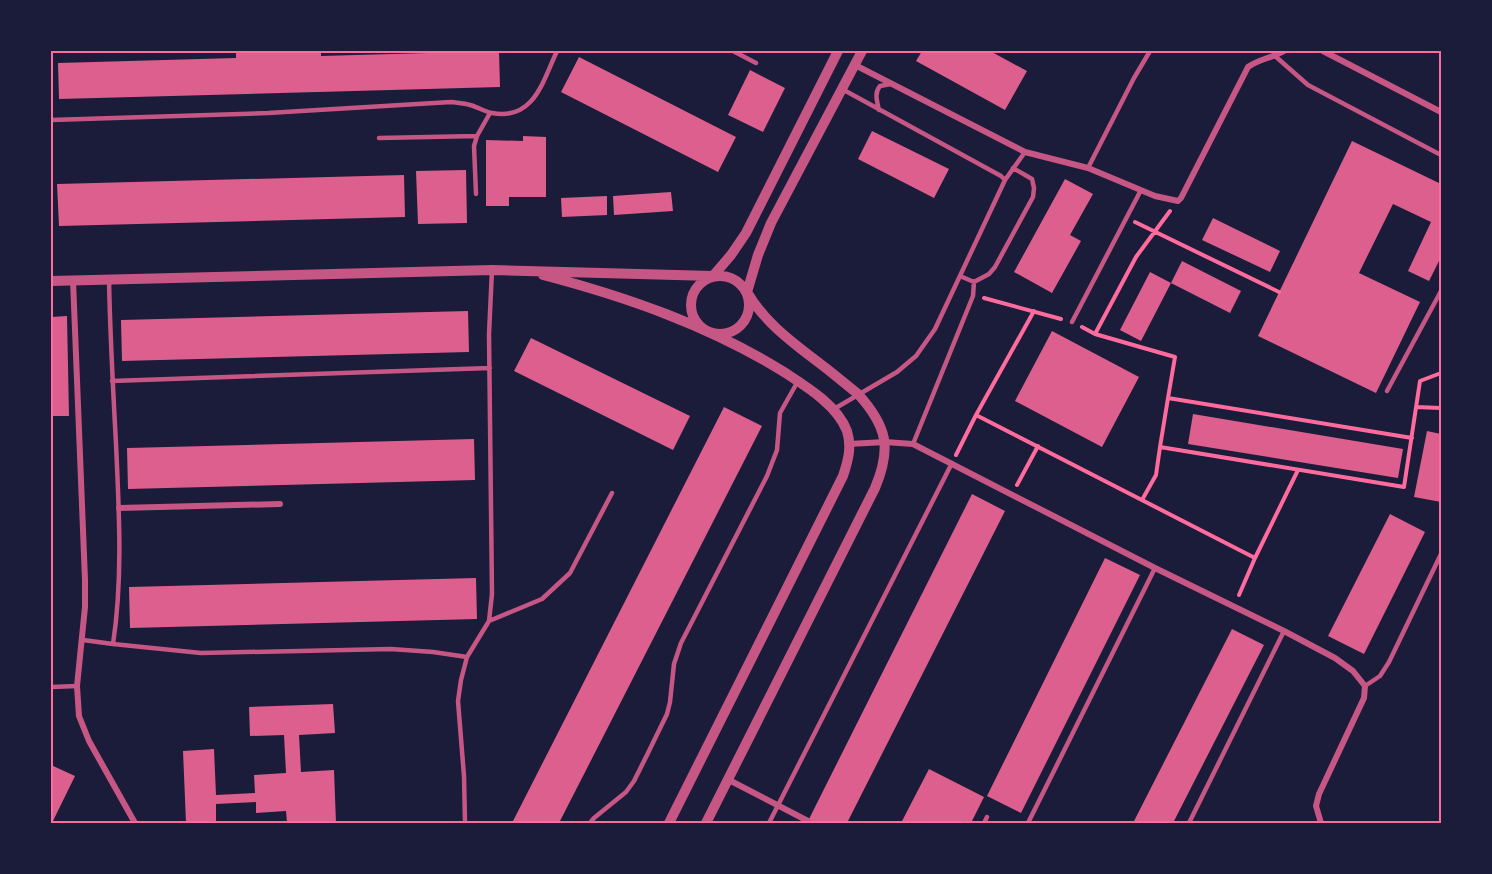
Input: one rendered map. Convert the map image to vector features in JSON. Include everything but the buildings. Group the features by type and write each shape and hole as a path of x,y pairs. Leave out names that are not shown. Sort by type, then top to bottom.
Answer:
{"street":[{"path":"838,51 746,232 731,255 713,276 697,286 692,295 690,305 692,315 704,330 722,334 731,332 746,320 749,311 747,292 760,247 862,51"},
{"path":"855,64 1025,152 1088,168 1155,196 1178,201 1248,67 1263,58 1275,56 1284,51"},
{"path":"1323,51 1441,112"},
{"path":"525,270 655,309 759,356 798,381 833,410 844,426 849,444 843,476 669,823"},
{"path":"51,281 525,270 722,275 743,286 758,309 777,330 858,394 879,423 885,442 883,464 875,488 706,823"},
{"path":"73,280 85,580 83,640 78,686 79,716 89,741 135,823"},
{"path":"849,444 885,442 913,444 1155,568 1284,631 1353,670 1365,686 1364,698 1319,794 1316,806 1321,823"},
{"path":"119,508 280,504"},
{"path":"729,780 808,821"}],"lane":[{"path":"51,120 268,113 451,102 468,104 490,113 507,115 519,112 527,106 538,90 557,51"},
{"path":"733,51 756,63"},
{"path":"1088,168 1150,51"},
{"path":"1275,56 1308,85 1441,155"},
{"path":"879,110 876,90 880,86 893,84"},
{"path":"842,89 1005,180"},
{"path":"476,194 474,146 490,113"},
{"path":"379,138 477,136"},
{"path":"833,410 897,372 916,357 935,329 1005,180 1025,152"},
{"path":"974,282 989,274 995,267 1033,197 1032,178 1013,168"},
{"path":"1072,322 1141,190"},
{"path":"465,823 458,701 460,680 467,657 489,621 492,594 490,368 492,270"},
{"path":"960,276 974,282"},
{"path":"109,280 119,508 118,602 113,644"},
{"path":"913,444 973,296 974,282"},
{"path":"1388,391 1441,291"},
{"path":"112,381 490,368"},
{"path":"590,823 626,792 667,714 674,664 681,643 767,476 777,450 780,413 798,381"},
{"path":"769,823 952,463"},
{"path":"489,621 542,599 570,573 612,493"},
{"path":"1365,686 1380,676 1389,662 1441,554"},
{"path":"1028,823 1155,568"},
{"path":"1189,823 1284,631"},
{"path":"83,640 201,653 391,649 467,657"},
{"path":"51,687 78,686"},
{"path":"984,823 987,817"}],"path":[{"path":"1095,334 1136,257 1178,201"},
{"path":"1126,218 1279,292"},
{"path":"973,296 1072,322 1095,334 1175,357 1156,475 1142,500"},
{"path":"952,463 1034,311"},
{"path":"1160,447 1404,487 1420,381 1441,373"},
{"path":"1168,398 1412,438"},
{"path":"1416,407 1441,408"},
{"path":"976,415 1255,558"},
{"path":"1012,494 1038,446"},
{"path":"1234,607 1298,470"}]}
